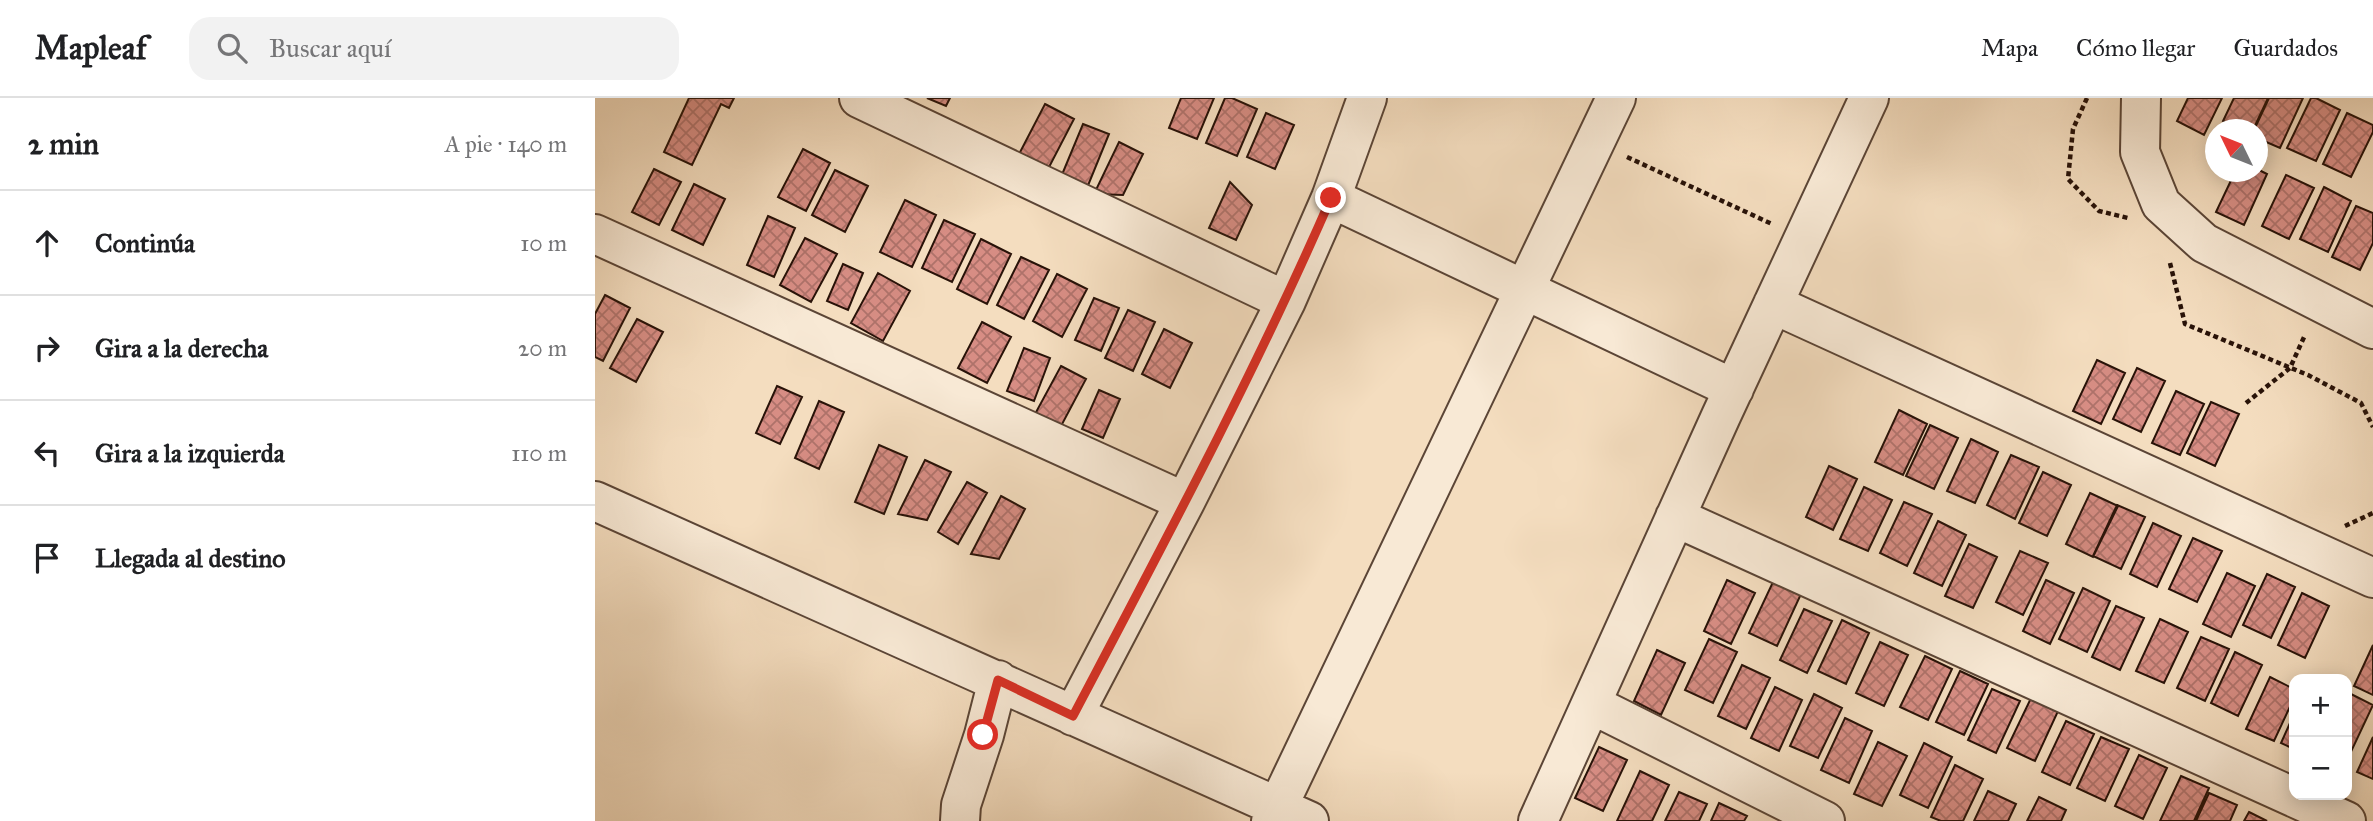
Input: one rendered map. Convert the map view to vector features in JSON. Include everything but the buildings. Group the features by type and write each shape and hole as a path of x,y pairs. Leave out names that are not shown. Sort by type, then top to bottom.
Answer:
{"street":[{"path":"859,98 1286,301"},
{"path":"1073,716 1286,301 1331,198 1367,98"},
{"path":"595,500 998,680 1286,816 1525,289 1616,98"},
{"path":"1538,821 1869,98"},
{"path":"2141,98 2140,152 2161,204 2204,243 2373,329"},
{"path":"1331,198 1734,389"},
{"path":"595,234 1185,502"},
{"path":"1773,304 2373,578"},
{"path":"1675,517 2346,821"},
{"path":"960,821 961,805 998,680"},
{"path":"1591,704 1825,821"}],"path":[{"path":"1595,142 1804,239"},
{"path":"2246,402 2290,368 2321,303"}],"route":[{"path":"983,735 998,680 1073,716 1286,301 1331,198"}]}
